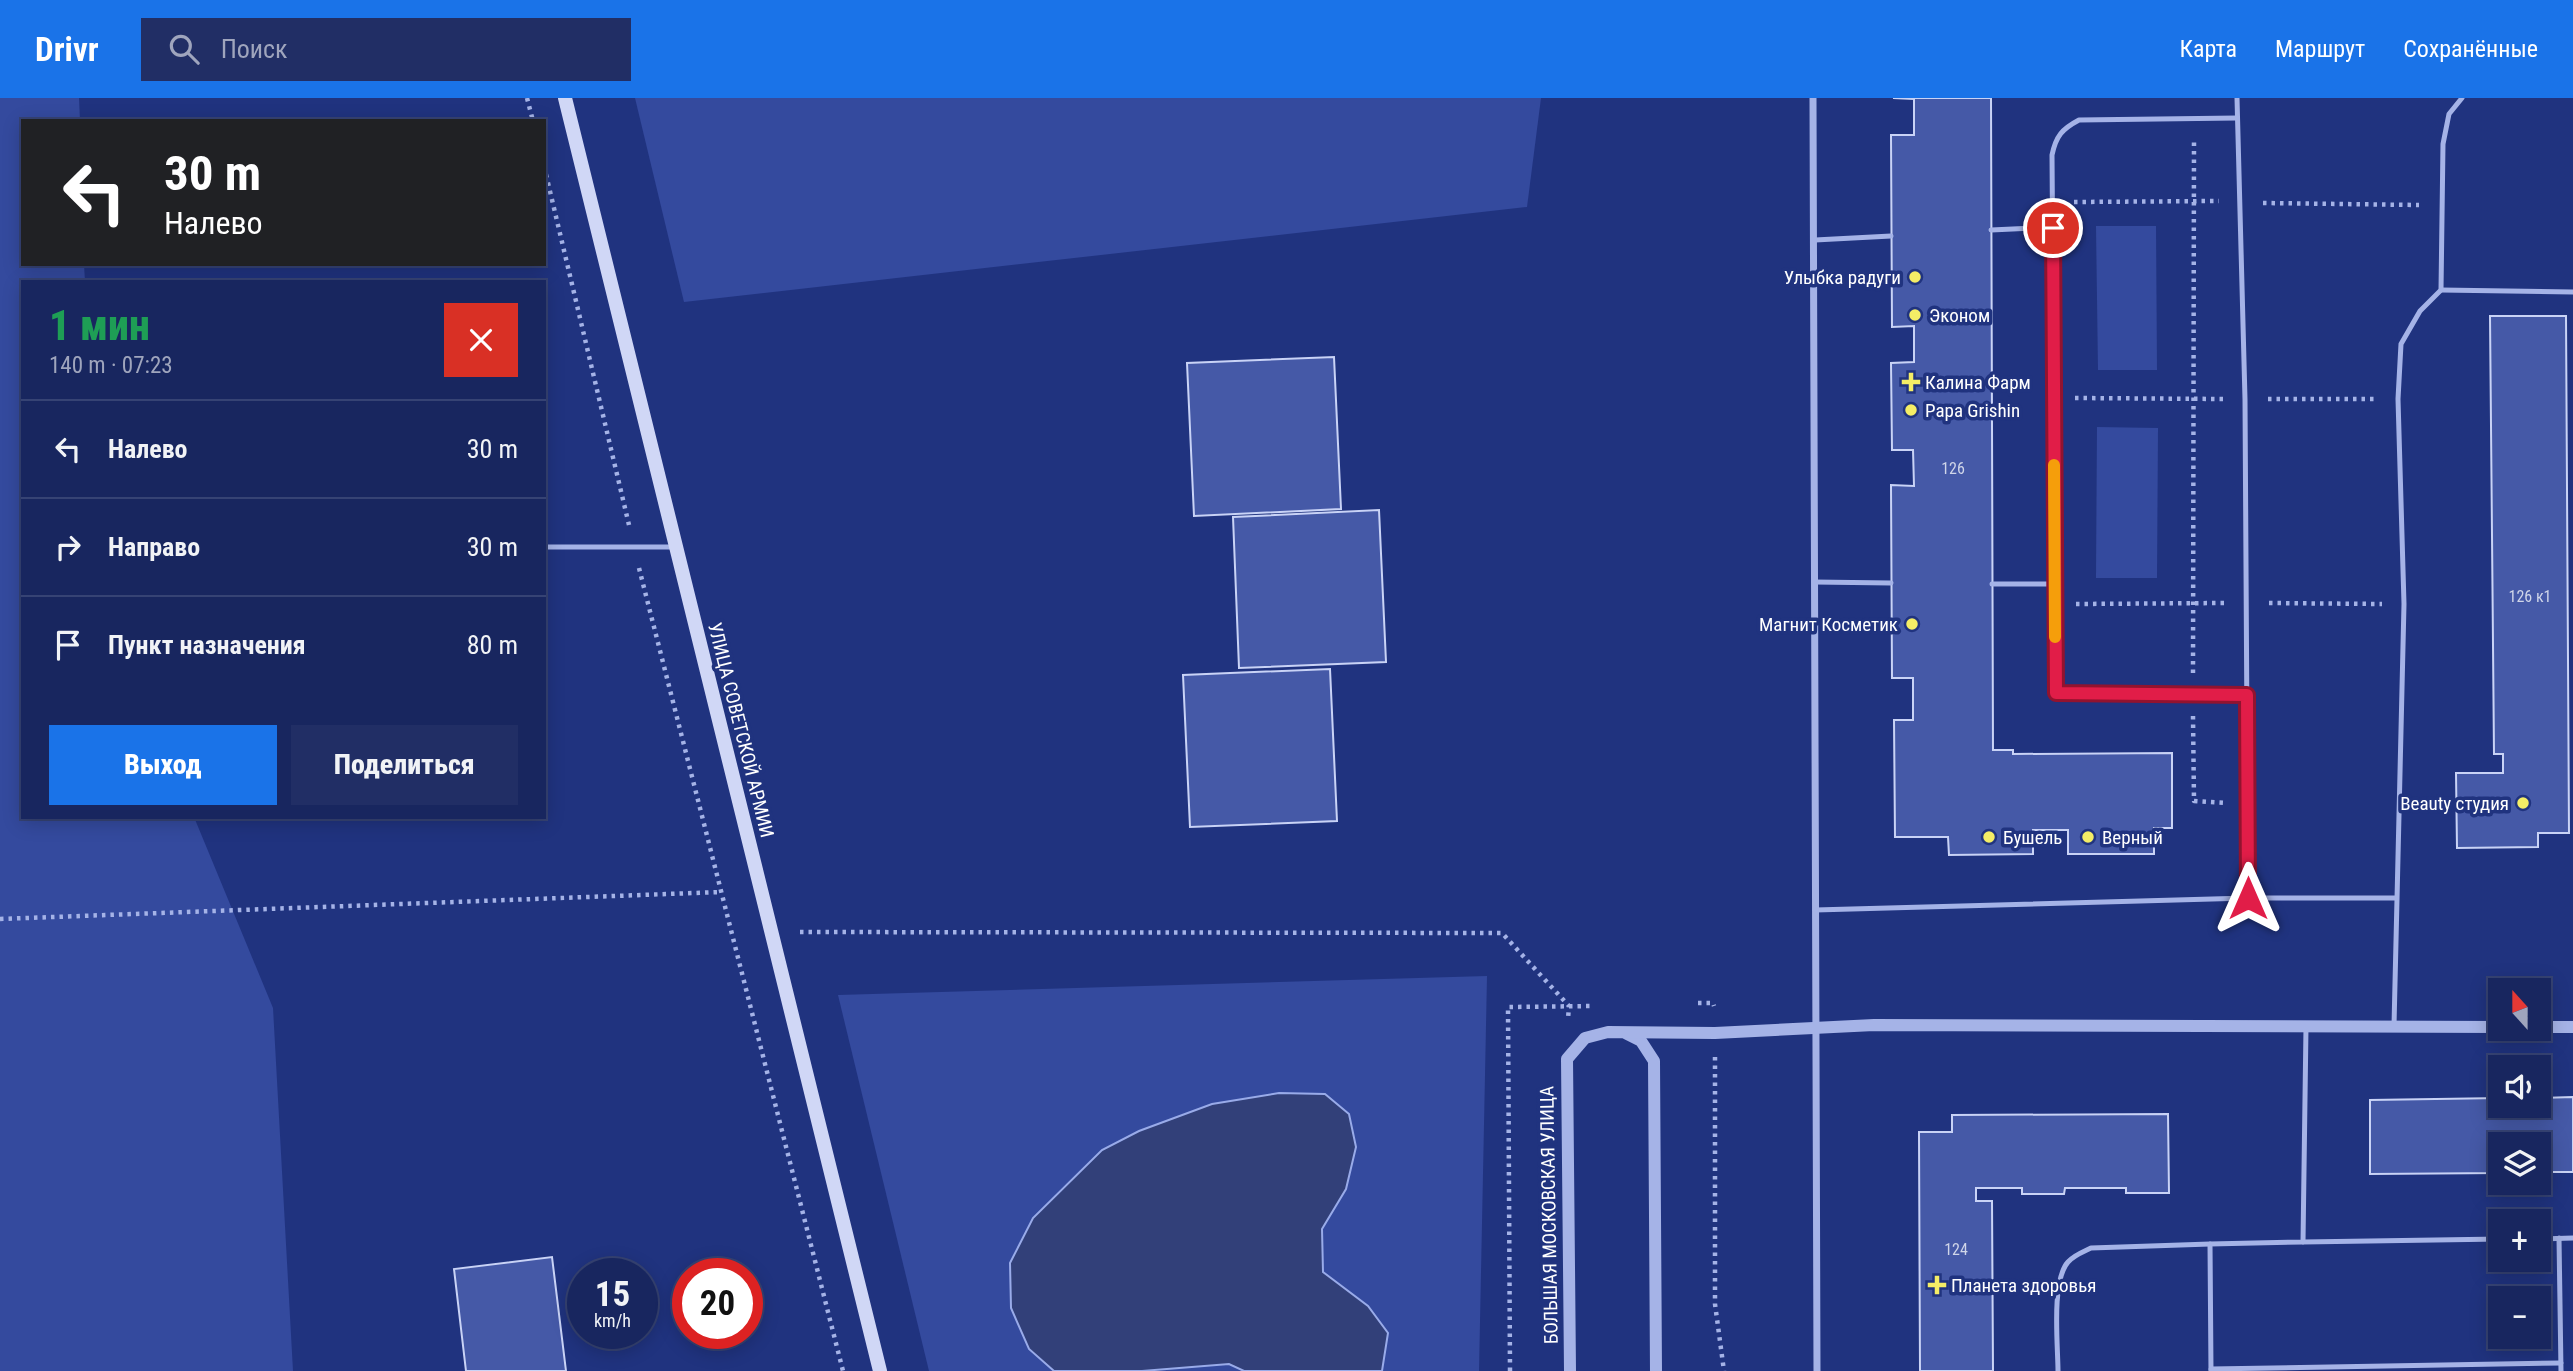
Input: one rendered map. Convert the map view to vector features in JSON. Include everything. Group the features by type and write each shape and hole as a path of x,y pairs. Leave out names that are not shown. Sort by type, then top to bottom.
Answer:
{"main road":[{"name":"УЛИЦА СОВЕТСКОЙ АРМИИ","path":"565,98 880,1371"}],"street":[{"path":"1813,98 1817,1371"},
{"path":"1567,1059 1585,1038 1608,1032 1716,1033 1874,1024 2488,1027"},
{"path":"2552,1027 2573,1027"},
{"path":"1627,1034 1641,1041 1654,1061 1656,1371"},
{"name":"БОЛЬШАЯ МОСКОВСКАЯ УЛИЦА","path":"1567,1059 1570,1371"}],"lane":[{"path":"2237,98 2244,386 2248,898"},
{"path":"2394,1026 2404,604 2398,399 2401,344 2420,311 2441,290 2443,144 2449,114 2462,98"},
{"path":"2237,118 2079,120 2065,127 2055,138 2052,155 2054,584 2056,693 2247,695"},
{"path":"1991,230 2053,228"},
{"path":"1815,240 1891,236"},
{"path":"2441,290 2573,292"},
{"path":"546,547 676,547"},
{"path":"1813,582 1891,583"},
{"path":"1992,584 2054,584"},
{"path":"1815,909 2248,898 2395,898"},
{"path":"2303,1242 2306,1027"},
{"path":"2551,1238 2573,1238"},
{"path":"2559,1238 2561,1371"},
{"path":"2058,1371 2059,1291 2066,1263 2091,1248 2488,1239"},
{"path":"2210,1244 2211,1370 2561,1363"}],"path":[{"path":"527,98 532,119"},
{"path":"2194,118 2194,801 2248,804"},
{"path":"546,174 634,547 843,1371"},
{"path":"0,919 722,892"},
{"path":"772,932 1502,933 1569,1006 1567,1059"},
{"path":"1686,1004 1713,1003 1716,1033 1715,1304 1724,1371"},
{"path":"1510,1371 1508,1007 1606,1006"}],"shaded area":[{"path":"0,98 79,98 80,119 21,119 21,266 84,266 85,280 21,280 21,819 195,819 273,1008 293,1371 0,1371"},
{"path":"635,98 1541,98 1527,207 684,302"},
{"path":"2096,226 2156,226 2157,370 2098,370"},
{"path":"2097,427 2158,428 2157,578 2096,578"},
{"path":"1487,976 1479,1371 929,1371 838,995"},
{"path":"1279,1093 1325,1094 1349,1114 1356,1147 1346,1189 1322,1229 1323,1272 1368,1306 1388,1333 1382,1371 1244,1371 1229,1364 1142,1371 1054,1371 1029,1349 1011,1308 1010,1263 1033,1218 1102,1150 1139,1131 1212,1104"}],"building":[{"path":"1893,98 1991,98 1993,750 2013,750 2013,754 2172,753 2172,828 2154,828 2154,854 2068,854 2068,830 2033,830 2033,854 1949,855 1948,837 1895,837 1894,720 1913,720 1913,678 1892,678 1891,485 1914,486 1913,450 1892,450 1891,363 1914,362 1914,326 1892,327 1891,135 1914,135 1914,99"},
{"path":"2490,316 2566,316 2569,833 2538,833 2538,847 2457,848 2456,773 2503,773 2503,754 2494,754"},
{"path":"1334,357 1341,509 1194,516 1187,363"},
{"path":"1379,510 1386,662 1239,668 1233,517"},
{"path":"1330,669 1337,821 1190,827 1183,675"},
{"path":"2573,1097 2573,1172 2551,1172 2551,1132 2488,1132 2488,1173 2370,1174 2370,1100 2488,1098 2488,1118 2551,1118 2551,1098"},
{"path":"2168,1114 2169,1193 2126,1193 2126,1188 2065,1188 2064,1194 2022,1194 2022,1188 1976,1188 1976,1201 1992,1201 1993,1371 1920,1371 1919,1132 1952,1132 1952,1115"},
{"path":"552,1257 566,1371 466,1371 454,1269"}],"slow traffic":[{"path":"2054,465 2055,637"}],"place":[{"name":"Улыбка радуги","path":"1915,277"},
{"name":"Эконом","path":"1915,315"},
{"name":"Калина Фарм","path":"1911,382"},
{"name":"Papa Grishin","path":"1911,410"},
{"name":"Магнит Косметик","path":"1912,624"},
{"name":"Beauty студия","path":"2523,803"},
{"name":"Бушель","path":"1989,837"},
{"name":"Верный","path":"2088,837"},
{"name":"Планета здоровья","path":"1937,1285"}],"route":[{"path":"2053,228 2056,693 2247,695 2248,898"}]}
